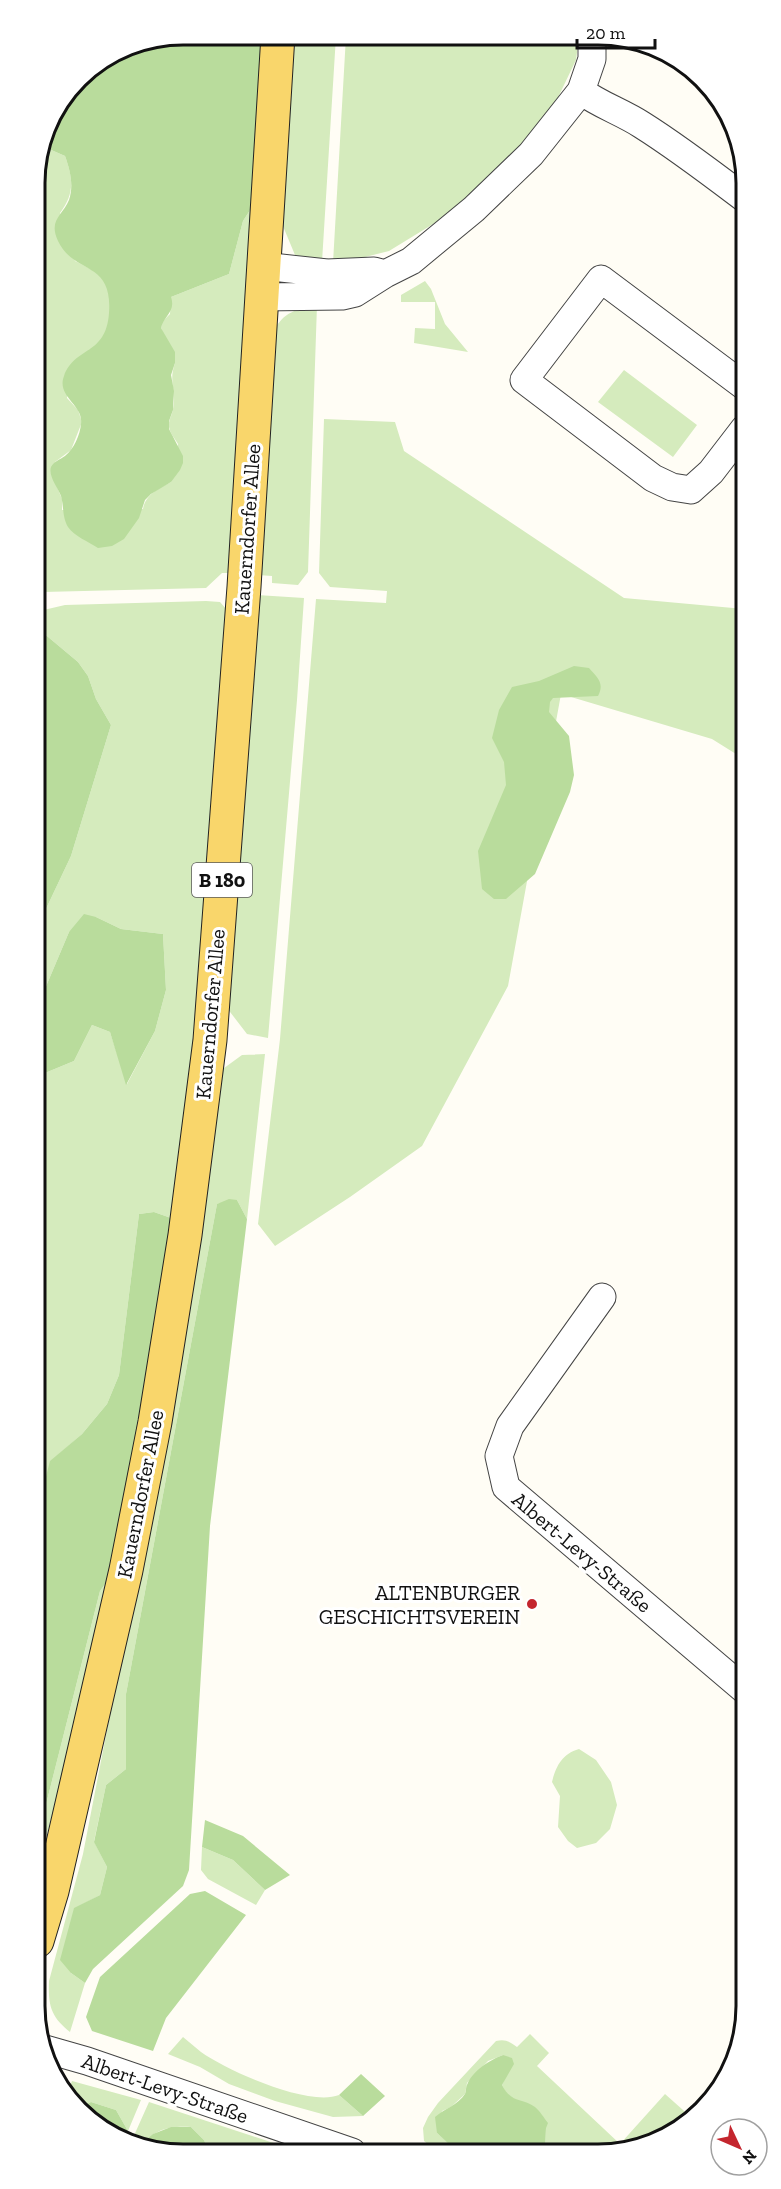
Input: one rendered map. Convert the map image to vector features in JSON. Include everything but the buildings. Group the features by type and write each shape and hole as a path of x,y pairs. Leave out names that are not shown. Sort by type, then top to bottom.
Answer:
{"main road":[{"name":"Kauerndorfer Allee","path":"45,1914 126,1570 155,1422 186,1234 210,1040 244,587 277,45"}],"street":[{"path":"262,281 327,273 374,271 385,274 411,261 474,209 531,154 581,91 592,58 592,45"},
{"path":"581,91 596,102 622,113 650,130 736,192"},
{"path":"736,380 601,279 524,380 653,478 672,487 691,490 711,472 736,439"},
{"name":"Albert-Levy-Straße","path":"602,1297 510,1426 499,1456 506,1487 736,1682"},
{"name":"Albert-Levy-Straße","path":"53,2051 329,2144"}],"green space":[{"path":"261,45 252,207 243,221 229,274 171,297 171,310 161,328 175,352 175,363 171,375 174,391 173,410 169,429 183,456 183,463 171,482 145,500 139,518 124,539 112,546 98,548 68,527 61,496 50,471 54,463 71,450 80,428 81,417 64,390 64,376 69,366 102,337 107,327 109,313 109,296 105,284 99,276 65,252 55,234 57,218 69,200 71,189 70,172 65,156 50,149 59,122 79,92 106,68 139,52 165,46"},
{"path":"290,45 335,45 322,262 295,255 280,219"},
{"path":"345,45 578,45 576,60 552,110 498,172 438,221 389,251 333,263"},
{"path":"50,149 65,156 70,171 70,192 60,213 75,261 88,267 106,282 110,302 108,326 104,337 69,367 67,398 78,410 82,422 71,450 55,462 62,510 143,509 150,496 171,482 178,444 169,425 174,402 172,376 175,363 161,328 162,322 170,314 171,297 229,274 243,221 252,207 229,573 222,573 206,588 45,592 45,174"},
{"path":"425,281 431,289 445,324 468,352 414,343 415,328 435,329 435,302 401,302 401,295"},
{"path":"317,305 308,572 298,585 272,583 272,576 258,575 274,331 286,315"},
{"path":"624,370 697,425 673,457 598,402"},
{"path":"324,419 395,422 404,451 624,598 736,608 736,754 712,739 561,694 508,986 422,1146 275,1246 258,1224 280,1039 316,599 386,603 387,591 330,587 319,573"},
{"path":"257,595 304,598 268,1038 247,1034 227,1008 236,913"},
{"path":"206,601 220,602 227,610 198,1020 171,1218 154,1212 139,1214 119,1375 107,1404 82,1434 51,1461 45,1482 45,1073 74,1061 92,1025 110,1032 127,1084 155,1031 166,990 163,934 121,929 96,917 69,932 45,989 45,911 71,856 111,725 96,699 88,676 78,662 45,634 45,610 65,605"},
{"path":"45,634 78,662 88,676 96,699 111,725 71,856 45,911"},
{"path":"574,666 589,668 599,680 601,687 598,696 553,698 550,702 549,712 569,736 574,775 570,792 535,874 506,899 494,899 482,889 478,851 506,785 504,762 492,738 499,710 512,687 539,681"},
{"path":"84,914 121,929 163,934 166,990 155,1031 126,1085 110,1032 92,1025 74,1061 45,1073 45,989 69,932"},
{"path":"265,1054 247,1219 237,1200 217,1204 126,1694 126,1769 106,1785 94,1841 107,1867 100,1895 74,1909 71,1973 85,1983 70,2032 52,2010 49,1981 83,1854 113,1699 220,1071 242,1055"},
{"path":"229,1199 237,1200 247,1219 210,1526 189,1870 183,1886 93,1969 85,1983 71,1973 60,1960 74,1908 100,1895 107,1867 94,1842 106,1785 126,1769 126,1694 217,1204"},
{"path":"154,1212 171,1218 147,1381 110,1577 100,1591 45,1808 45,1480 50,1461 82,1434 107,1404 119,1375 139,1214"},
{"path":"110,1577 78,1721 45,1841 45,1808 100,1591"},
{"path":"579,1749 596,1760 611,1782 617,1805 610,1829 596,1843 577,1848 568,1841 558,1827 560,1796 552,1782 561,1761 568,1754"},
{"path":"205,1820 243,1836 290,1875 265,1890 233,1860 202,1847"},
{"path":"202,1847 233,1860 265,1890 256,1905 208,1879 201,1870"},
{"path":"205,1891 246,1915 166,2018 153,2051 92,2031 86,2017 100,1977 190,1894"},
{"path":"530,2034 549,2053 537,2066 618,2142 545,2144 546,2128 506,2093 502,2085 507,2074 503,2055 488,2061 467,2083 465,2094 451,2107 442,2111 437,2133 451,2144 428,2144 424,2141 423,2128 438,2103 496,2041 507,2041 517,2047"},
{"path":"183,2037 213,2060 248,2077 289,2092 308,2096 339,2095 363,2116 333,2117 275,2101 229,2084 200,2067 168,2054"},
{"path":"503,2055 512,2058 514,2064 502,2085 513,2098 535,2107 548,2123 545,2144 449,2144 437,2133 435,2117 462,2098 470,2080 487,2063"},
{"path":"361,2074 385,2096 363,2116 339,2095"},
{"path":"72,2081 141,2100 128,2131 116,2110 91,2102 86,2105 70,2085"},
{"path":"665,2094 686,2112 659,2130 622,2142"},
{"path":"91,2102 116,2110 127,2132 106,2121 86,2105"},
{"path":"149,2102 277,2144 206,2144 191,2127 164,2130 147,2139 134,2135"},
{"path":"171,2127 191,2127 206,2144 165,2143 147,2139"}],"place":[{"name":"ALTENBURGER GESCHICHTSVEREIN","path":"532,1604"}]}
